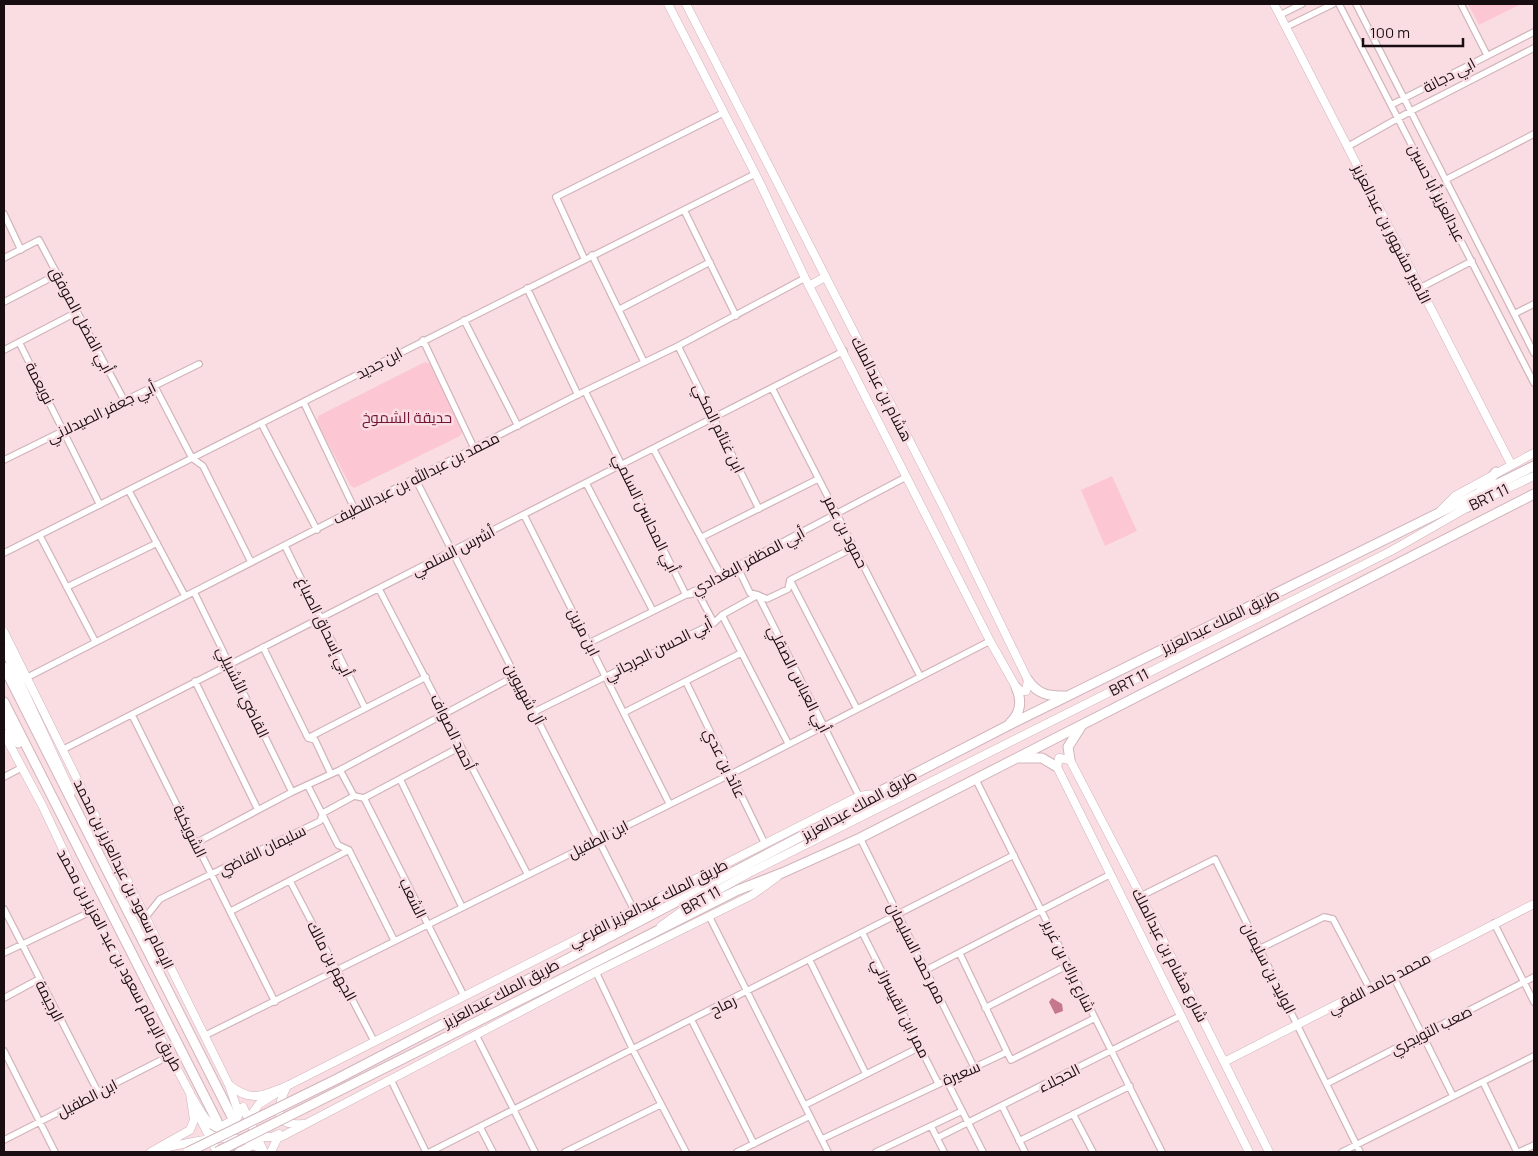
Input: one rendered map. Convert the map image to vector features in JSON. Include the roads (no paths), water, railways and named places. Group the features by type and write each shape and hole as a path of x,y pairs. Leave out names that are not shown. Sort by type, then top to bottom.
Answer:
{"main road":[{"name":"طريق الملك عبدالعزيز","path":"188,1152 337,1079 838,817 875,794 1004,728 1441,510 1534,466"},
{"path":"1468,507 1496,472"},
{"name":"طريق الملك عبدالعزيز","path":"217,1152 656,930 745,887 782,873 860,838 1533,497"},
{"name":"الإمام سعود بن عبدالعزيز بن محمد","path":"4,667 92,845 231,1115"},
{"path":"1028,680 1036,690 1046,696 1068,696"},
{"path":"1004,728 1015,718 1020,707 1016,687"},
{"name":"الإمام سعود بن عبدالعزيز بن محمد","path":"4,702 96,879 217,1122"},
{"path":"4,718 45,784"},
{"path":"1070,760 1068,748 1084,723"},
{"path":"1017,758 1042,758 1057,767"}],"street":[{"name":"هشام بن عبدالملك","path":"668,4 906,477 990,641 1016,687"},
{"name":"هشام بن عبدالملك","path":"686,4 945,510 1028,680"},
{"name":"الأمير مشهور بن عبدالعزيز","path":"1274,4 1511,464"},
{"path":"1280,15 1302,4"},
{"path":"1286,27 1333,4"},
{"name":"عبدالعزيز أبا حسين","path":"1339,4 1534,383"},
{"name":"عبدالعزيز أبا حسين","path":"1356,4 1447,179 1534,353"},
{"path":"1461,4 1486,55"},
{"name":"ابي دجانة","path":"1392,105 1534,32"},
{"name":"ابي دجانة","path":"1347,147 1411,111 1534,48"},
{"path":"701,67 714,60"},
{"path":"584,258 556,197 723,113"},
{"path":"1447,179 1534,134"},
{"path":"756,177 772,172"},
{"name":"ابن جديد","path":"4,553 304,403 592,254 756,177"},
{"path":"684,210 736,316"},
{"path":"4,214 21,250 4,258"},
{"name":"أبي الفضل الموفق","path":"21,250 39,240 124,400"},
{"path":"592,254 644,362"},
{"path":"1420,288 1472,261"},
{"path":"620,309 710,262"},
{"path":"4,302 58,274"},
{"path":"807,282 825,277"},
{"name":"محمد بن عبدالله بن عبداللطيف","path":"26,678 585,391 807,282"},
{"path":"527,288 578,395"},
{"path":"1514,314 1534,304"},
{"path":"4,350 77,312"},
{"path":"464,320 518,426"},
{"path":"423,340 474,448"},
{"name":"نويعمة","path":"19,342 100,505"},
{"name":"ابن غنائم المكي","path":"678,346 759,509"},
{"name":"أشرس السلمي","path":"62,750 228,664 654,450 713,417 844,351"},
{"name":"أبي جعفر الصيدلاني","path":"4,460 199,364"},
{"path":"154,385 192,458 204,466 250,562"},
{"name":"حمود بن عمر","path":"772,388 920,676"},
{"name":"أبي المحاسن السلمي","path":"585,391 686,595"},
{"path":"304,403 355,510"},
{"path":"261,423 317,530"},
{"path":"654,450 702,537 722,578"},
{"path":"1441,510 1454,496 1534,453"},
{"name":"BRT 11","path":"682,898 697,897 749,873 1391,551 1468,507 1534,476"},
{"name":"أبي المظفر البغدادي","path":"589,643 722,578 737,566 906,477"},
{"name":"آل شهيوين","path":"415,478 634,910"},
{"path":"702,537 818,479"},
{"path":"586,483 653,611"},
{"path":"130,491 185,596"},
{"name":"ابن مزين","path":"524,515 625,712 669,803"},
{"path":"40,536 95,641"},
{"path":"67,587 157,543"},
{"name":"أبي إسحاق الصباغ","path":"285,546 365,708"},
{"name":"أبي الحسن الجرجاني","path":"534,712 714,623 722,615 758,595 767,599 788,588 790,580 853,548"},
{"name":"أبي العباس الصقلي","path":"737,566 750,592 758,595 859,796"},
{"path":"790,580 857,709"},
{"name":"أحمد الصواف","path":"379,589 426,677 460,748 528,875"},
{"name":"القاضي الأشبيلي","path":"194,592 292,792"},
{"path":"686,595 698,593 714,623"},
{"path":"722,615 788,742"},
{"name":"الإمام سعود بن عبدالعزيز بن محمد","path":"4,632 229,1085"},
{"name":"ابن الطفيل","path":"204,1036 730,774 788,742 990,641"},
{"path":"263,647 308,738 315,740 331,774"},
{"path":"4,648 63,772 92,845"},
{"path":"625,712 741,653"},
{"path":"196,843 292,792 340,770 515,676"},
{"path":"308,738 426,677"},
{"path":"1016,687 1021,691 1026,691 1028,680"},
{"path":"195,681 258,810"},
{"name":"عائذ بن عدي","path":"686,682 765,844"},
{"name":"الشويكية","path":"132,715 275,1002"},
{"name":"طريق الإمام سعود بن عبد العزيز بن محمد","path":"4,734 43,807 92,911 190,1093 194,1120 190,1130 151,1152"},
{"path":"340,770 354,796 364,798 460,748"},
{"path":"1057,767 1059,758 1070,760"},
{"name":"شارع هشام بن عبدالملك","path":"1070,760 1141,896 1269,1152"},
{"name":"شارع هشام بن عبدالملك","path":"1057,767 1180,1016 1250,1152"},
{"path":"4,777 21,768"},
{"path":"400,779 462,907"},
{"name":"شارع براك بن غرير","path":"976,780 1162,1152"},
{"path":"308,786 338,845 349,850 394,940"},
{"name":"طريق الملك عبدالعزيز الفرعي","path":"229,1085 242,1095 249,1097 287,1086 859,796 875,794"},
{"name":"سليمان القاضي","path":"145,918 160,899 320,821 323,813 354,796"},
{"name":"الشعب","path":"364,798 464,996"},
{"name":"ممر حمد السليمان","path":"860,838 974,1068"},
{"path":"230,911 349,850"},
{"name":"رماح","path":"430,1152 810,961 1014,855"},
{"name":"الوليد بن سليمان","path":"1141,896 1215,859 1328,1083 1360,1152"},
{"name":"BRT 11","path":"656,930 689,906 749,873"},
{"path":"271,1152 277,1139 477,1037 596,972 752,895 782,873"},
{"path":"926,970 1111,874"},
{"name":"الجهم بن مالك","path":"290,881 374,1041"},
{"name":"محمد حامد الفقي","path":"1224,1062 1298,1026 1534,904"},
{"name":"الرجيمة","path":"4,911 98,1092"},
{"path":"4,953 92,911"},
{"path":"709,916 746,993 828,1152"},
{"path":"1259,948 1324,917 1333,919 1370,988"},
{"path":"1494,923 1534,1002"},
{"name":"ممر ابن القيسراني","path":"863,934 938,1083"},
{"path":"960,954 1007,1052"},
{"path":"810,961 866,1074"},
{"path":"985,1008 1068,965"},
{"path":"596,972 633,1050 686,1152"},
{"path":"1394,976 1453,1096"},
{"name":"صعب التويجري","path":"1328,1083 1534,977"},
{"path":"4,998 39,979"},
{"name":"الحجلاء","path":"937,1138 1180,1016"},
{"name":"سعيرة","path":"822,1139 946,1079 1007,1052 1010,1060 1095,1018"},
{"path":"692,1021 754,1144"},
{"path":"477,1037 535,1152"},
{"path":"805,1105 920,1047"},
{"path":"4,1051 55,1152"},
{"name":"ابن الطفيل","path":"4,1140 171,1055"},
{"path":"1342,1152 1534,1056"},
{"path":"946,1079 982,1152"},
{"path":"391,1080 426,1152"},
{"path":"1483,1082 1518,1152 1534,1145"},
{"path":"190,1093 205,1119 211,1126 218,1128 237,1118 239,1114 229,1085"},
{"path":"229,1085 243,1106 261,1147"},
{"path":"287,1086 279,1104 279,1114 283,1120 296,1124 309,1123"},
{"path":"226,1152 231,1137 249,1119 259,1104 287,1086"},
{"path":"1019,1141 1130,1086"},
{"path":"190,1093 217,1152"},
{"path":"565,1152 574,1150 660,1104"},
{"path":"221,1152 243,1116 243,1106"},
{"path":"1002,1106 1025,1152"},
{"path":"876,1152 962,1111"},
{"path":"1073,1114 1093,1152"},
{"path":"736,1152 810,1116"},
{"path":"239,1152 253,1146 261,1147 272,1137 309,1123"},
{"path":"931,1126 944,1152"},
{"path":"480,1127 493,1152"},
{"path":"208,1132 214,1136 231,1137 261,1147"},
{"path":"151,1152 186,1143 231,1137"},
{"path":"151,1152 181,1148 188,1152"}],"tunnel":[{"path":"217,1121 232,1152"}],"park label":[{"name":"حديقة الشموخ","path":"407,417"}]}
